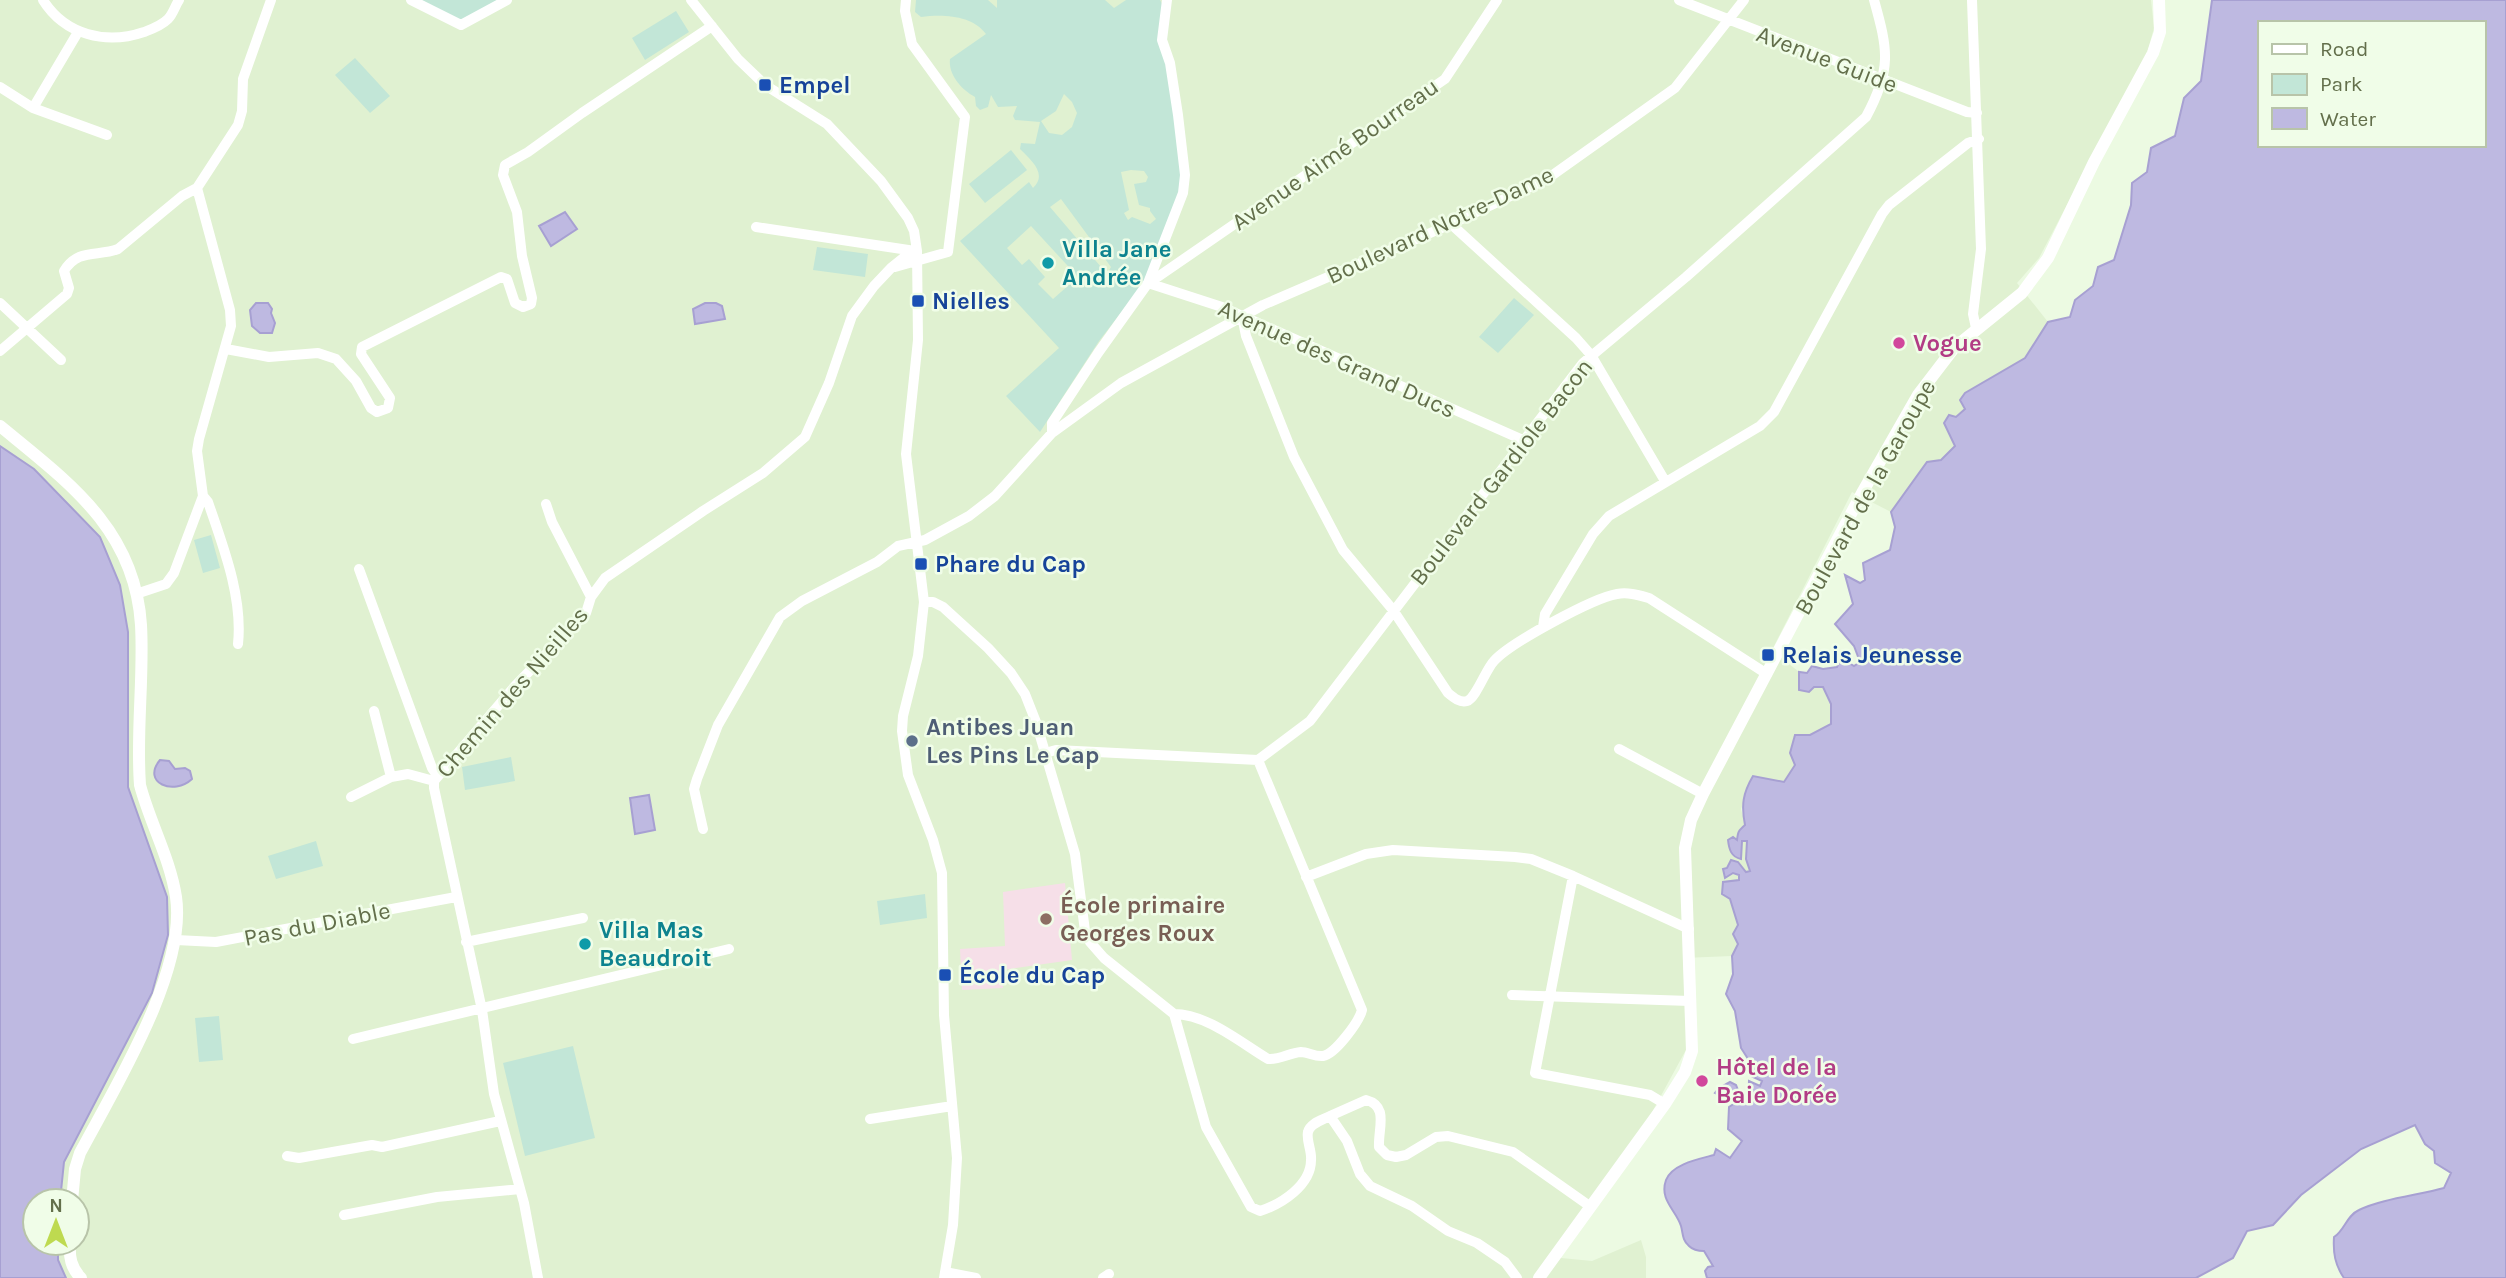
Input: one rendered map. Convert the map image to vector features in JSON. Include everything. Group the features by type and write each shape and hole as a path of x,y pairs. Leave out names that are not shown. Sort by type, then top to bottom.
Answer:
{"street":[{"path":"43,0 50,10 78,32 104,39 127,38 163,23 170,18 178,0"},
{"path":"0,351 67,294 69,288 64,271 68,264 83,255 118,250 182,196 197,188 238,125 242,111 243,79 271,0"},
{"path":"411,0 461,25 508,0"},
{"path":"691,0 738,60 765,85 827,124 881,181 910,222 917,256 918,340 906,454 924,602 918,656 903,716 902,731 908,775 937,850 942,873 944,1015 957,1176 945,1275 976,1278"},
{"name":"Chemin des Nieilles","path":"538,1278 520,1189 494,1094 482,1010 434,788 436,778 515,685 586,613 591,597 605,578 763,473 805,437 829,383 852,316 891,268 907,255 948,252 965,117 912,44 905,11 906,0"},
{"path":"703,829 694,789 696,779 718,725 780,617 802,601 877,562 898,546 925,540 969,516 995,496 1052,433 1052,423 1148,284 1183,193 1185,175 1170,63 1162,40 1167,0"},
{"name":"Avenue Aimé Bourreau","path":"1148,284 1445,79 1497,0"},
{"name":"Avenue Guide","path":"1679,0 1967,112 1977,113"},
{"name":"Boulevard Notre-Dame","path":"1052,433 1121,383 1242,316 1451,224 1547,178 1675,88 1744,0"},
{"name":"Boulevard Gardiole Bacon","path":"1258,760 1310,722 1523,440 1591,355 1697,267 1866,117 1883,80 1886,60 1874,0"},
{"path":"1972,0 1982,250 1973,314 1976,328"},
{"name":"Boulevard de la Garoupe","path":"1539,1278 1665,1104 1685,1072 1692,1051 1685,848 1691,820 1703,794 1862,493 1918,395 1954,348 2022,292 2048,258 2094,162 2154,53 2160,32 2159,0"},
{"path":"226,349 269,357 318,353 336,359 356,381 371,408 377,412 388,408 390,398 361,354 362,347 501,277 507,279 515,303 523,307 531,304 517,212 503,175 505,165 712,26"},
{"path":"33,108 78,32"},
{"path":"0,87 33,108 107,135"},
{"path":"1543,627 1545,614 1593,534 1616,511 1760,426 1774,412 1889,205 1968,143 1979,139"},
{"path":"136,594 157,588 171,579 203,496 197,451 231,326 230,310 197,188"},
{"path":"1451,224 1576,338 1591,355 1665,481"},
{"path":"756,227 917,256"},
{"name":"Avenue des Grand Ducs","path":"1148,284 1222,307 1523,440"},
{"path":"0,303 61,360"},
{"path":"1242,316 1246,336 1294,457 1343,550 1393,610 1448,693 1458,701 1467,701 1474,696 1487,671 1506,650 1543,627 1616,594 1649,598 1767,674"},
{"path":"0,426 56,473 104,521 121,549 136,594 141,626 140,785 166,854 176,895 176,940 169,970 133,1051 80,1153 73,1187"},
{"path":"203,496 208,502 230,570 239,630 238,644"},
{"path":"546,504 552,522 591,597"},
{"path":"351,797 391,777 408,774 436,778 359,569"},
{"path":"924,602 933,602 943,607 1011,673 1025,694 1075,854 1082,917 1090,942 1104,958 1174,1014 1206,1127 1251,1207 1260,1211 1272,1207 1303,1184 1312,1161 1308,1133 1313,1125 1366,1100 1376,1102 1380,1109 1379,1147 1387,1155 1406,1155 1436,1138 1448,1136 1513,1152 1591,1207"},
{"path":"374,711 391,777"},
{"path":"1619,749 1703,794"},
{"path":"1045,754 1056,750 1258,760 1362,1010 1360,1019 1331,1054 1320,1056 1303,1052 1276,1060 1268,1059 1187,1014 1174,1014"},
{"path":"1306,877 1366,853 1393,850 1531,859 1689,929"},
{"path":"1573,876 1535,1073 1650,1095 1665,1104"},
{"name":"Pas du Diable","path":"176,940 215,943 456,897"},
{"path":"466,942 583,918"},
{"path":"353,1040 729,949"},
{"path":"1512,995 1690,1002"},
{"path":"870,1119 952,1106"},
{"path":"1330,1116 1347,1141 1360,1174 1370,1186 1412,1206 1448,1231 1477,1243 1505,1262 1517,1278"},
{"path":"287,1156 299,1158 372,1145 382,1146 500,1121"},
{"path":"344,1215 437,1197 520,1189"},
{"path":"71,1257 74,1271 81,1278"}],"shaded area":[{"path":"0,0 2151,0 2154,28 2147,53 2039,258 2017,283 2048,322 2025,358 1965,393 1965,409 1956,417 1955,446 1941,460 1927,463 1891,512 1852,492 1772,650 1799,672 1799,690 1823,687 1831,704 1831,724 1810,735 1796,765 1784,782 1753,776 1741,809 1745,825 1737,840 1728,840 1732,855 1741,859 1742,841 1748,841 1746,859 1750,871 1746,872 1738,862 1730,874 1739,875 1740,880 1723,882 1722,893 1730,899 1738,925 1733,934 1738,944 1732,956 1683,958 1687,1048 1651,1114 1551,1257 1592,1261 1641,1240 1646,1257 1646,1278 66,1278 58,1257 91,1257 91,1187 61,1187 64,1162 152,993 168,935 167,897 128,787 128,632 34,469 0,446"},
{"path":"1065,883 1072,960 1002,970 1003,988 962,990 960,949 1005,946 1003,892"}],"green space":[{"path":"419,0 500,0 462,21"},
{"path":"916,0 988,0 997,8 997,0 1105,0 1114,8 1126,0 1160,0 1165,9 1162,40 1185,175 1148,283 1130,301 1099,341 1040,432 1006,396 1059,348 960,241 1029,182 1033,188 1037,183 1039,178 1036,167 1020,149 1021,143 1035,144 1040,122 1015,120 1013,116 1017,106 998,107 991,95 988,107 980,110 976,106 975,97 957,81 951,71 950,59 986,34 980,28 957,17 921,17 915,12","holes":["1064,94 1077,113 1072,127 1062,135 1049,133 1041,121 1056,111","1144,171 1148,177 1146,182 1134,184 1139,205 1150,208 1156,219 1150,224 1132,217 1128,220 1124,213 1129,210 1121,172","1061,199 1111,267 1107,274 1050,207","1031,226 1078,277 1053,299 1038,284 1045,277 1029,259 1022,265 1007,248"]},
{"path":"676,11 689,32 645,60 632,38"},
{"path":"355,58 390,96 370,113 335,75"},
{"path":"1011,150 1027,170 985,203 969,184"},
{"path":"817,247 868,254 865,277 813,270"},
{"path":"1514,298 1534,315 1498,353 1479,337"},
{"path":"211,535 220,568 203,573 194,540"},
{"path":"511,757 515,781 465,790 462,767"},
{"path":"316,841 323,866 276,879 268,856"},
{"path":"925,894 927,918 880,925 877,901"},
{"path":"219,1016 223,1060 199,1062 195,1018"},
{"path":"573,1046 595,1138 525,1156 503,1063"}],"water":[{"path":"2212,0 2506,0 2506,1278 2344,1278 2341,1273 2335,1259 2334,1237 2355,1213 2378,1203 2444,1188 2451,1173 2435,1163 2434,1151 2425,1144 2415,1125 2361,1149 2301,1195 2273,1225 2247,1231 2233,1258 2196,1278 1707,1278 1705,1271 1713,1266 1704,1251 1692,1248 1685,1241 1679,1220 1666,1199 1664,1187 1669,1174 1674,1170 1714,1155 1716,1149 1730,1158 1742,1141 1728,1129 1729,1107 1735,1103 1736,1098 1735,1095 1727,1099 1715,1093 1730,1082 1736,1085 1740,1095 1748,1101 1749,1081 1760,1086 1762,1081 1751,1076 1750,1062 1741,1048 1735,1011 1726,994 1733,974 1732,956 1738,944 1733,934 1738,925 1730,899 1722,894 1723,882 1739,880 1739,875 1733,873 1725,878 1723,869 1727,868 1731,860 1738,862 1746,872 1750,871 1746,859 1747,841 1742,841 1741,859 1731,852 1728,840 1733,837 1737,840 1745,825 1743,805 1747,788 1753,776 1784,782 1795,765 1790,753 1795,735 1810,735 1831,724 1831,704 1823,687 1814,687 1809,692 1799,690 1799,672 1807,673 1812,666 1823,669 1837,667 1841,658 1854,666 1860,662 1854,646 1835,624 1853,604 1845,575 1860,583 1865,580 1863,563 1890,550 1895,527 1891,512 1927,462 1941,460 1955,446 1944,423 1949,415 1956,417 1965,409 1960,400 1965,393 2025,358 2048,322 2070,317 2075,300 2093,286 2098,267 2114,260 2131,205 2132,183 2147,172 2151,148 2175,136 2184,98 2201,81"},
{"path":"565,212 577,229 551,246 539,226"},
{"path":"256,303 268,303 272,309 275,323 272,333 260,333 252,326 250,310"},
{"path":"705,303 722,306 725,319 695,324 693,309"},
{"path":"0,446 34,469 100,537 120,585 128,632 128,787 167,897 168,935 152,993 64,1162 61,1187 21,1187 21,1257 58,1257 66,1278 0,1278"},
{"path":"160,760 169,761 175,769 185,768 190,771 192,779 177,786 162,784 154,775"},
{"path":"649,795 655,830 635,834 630,798"}],"place":[{"name":"Empel","path":"765,85"},
{"name":"Villa Jane Andrée","path":"1048,263"},
{"name":"Nielles","path":"918,301"},
{"name":"Vogue","path":"1899,343"},
{"name":"Phare du Cap","path":"921,564"},
{"name":"Relais Jeunesse","path":"1768,655"},
{"name":"Antibes Juan Les Pins Le Cap","path":"912,741"},
{"name":"École primaire Georges Roux","path":"1046,919"},
{"name":"Villa Mas Beaudroit","path":"585,944"},
{"name":"École du Cap","path":"945,975"},
{"name":"Hôtel de la Baie Dorée","path":"1702,1081"}]}
